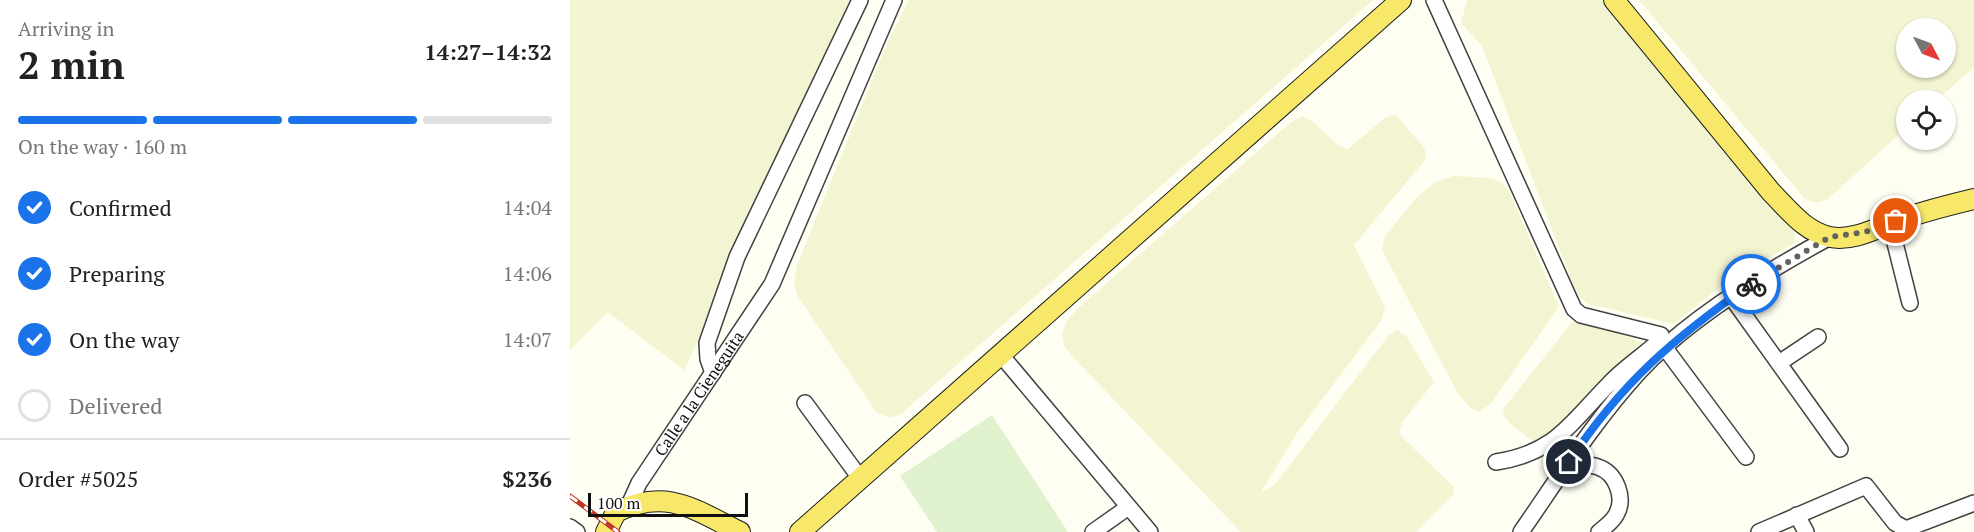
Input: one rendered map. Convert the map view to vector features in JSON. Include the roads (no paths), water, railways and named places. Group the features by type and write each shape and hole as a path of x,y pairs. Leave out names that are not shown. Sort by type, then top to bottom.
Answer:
{"main road":[{"path":"800,532 1401,0"},
{"path":"1614,0 1771,192 1799,221 1830,237 1849,236 1941,206 1974,200"},
{"path":"629,505 655,500 673,501 740,532"},
{"name":"Calle a la Cieneguita","path":"606,532 616,512 629,505"}],"street":[{"path":"713,373 707,343 737,257 860,0"},
{"name":"Calle a la Cieneguita","path":"629,505 639,483 772,284 894,0"},
{"path":"1434,0 1574,309 1581,315 1660,335 1659,341 1610,382 1553,442 1516,459 1496,462"},
{"path":"1890,223 1910,303"},
{"path":"1521,532 1613,402 1642,369 1687,329 1830,237"},
{"path":"1732,298 1840,449"},
{"path":"1779,363 1818,337"},
{"path":"1665,348 1746,457"},
{"path":"1001,355 1127,508 1150,532"},
{"path":"805,403 860,478"},
{"path":"1569,462 1597,467 1608,472 1617,484 1620,500 1617,513 1599,532"},
{"path":"1759,532 1866,486 1894,523 1906,528 1974,503"},
{"path":"1093,532 1127,508"},
{"path":"1797,515 1806,532"},
{"path":"570,526 577,532"}],"railway":[{"path":"570,496 618,532"}]}
